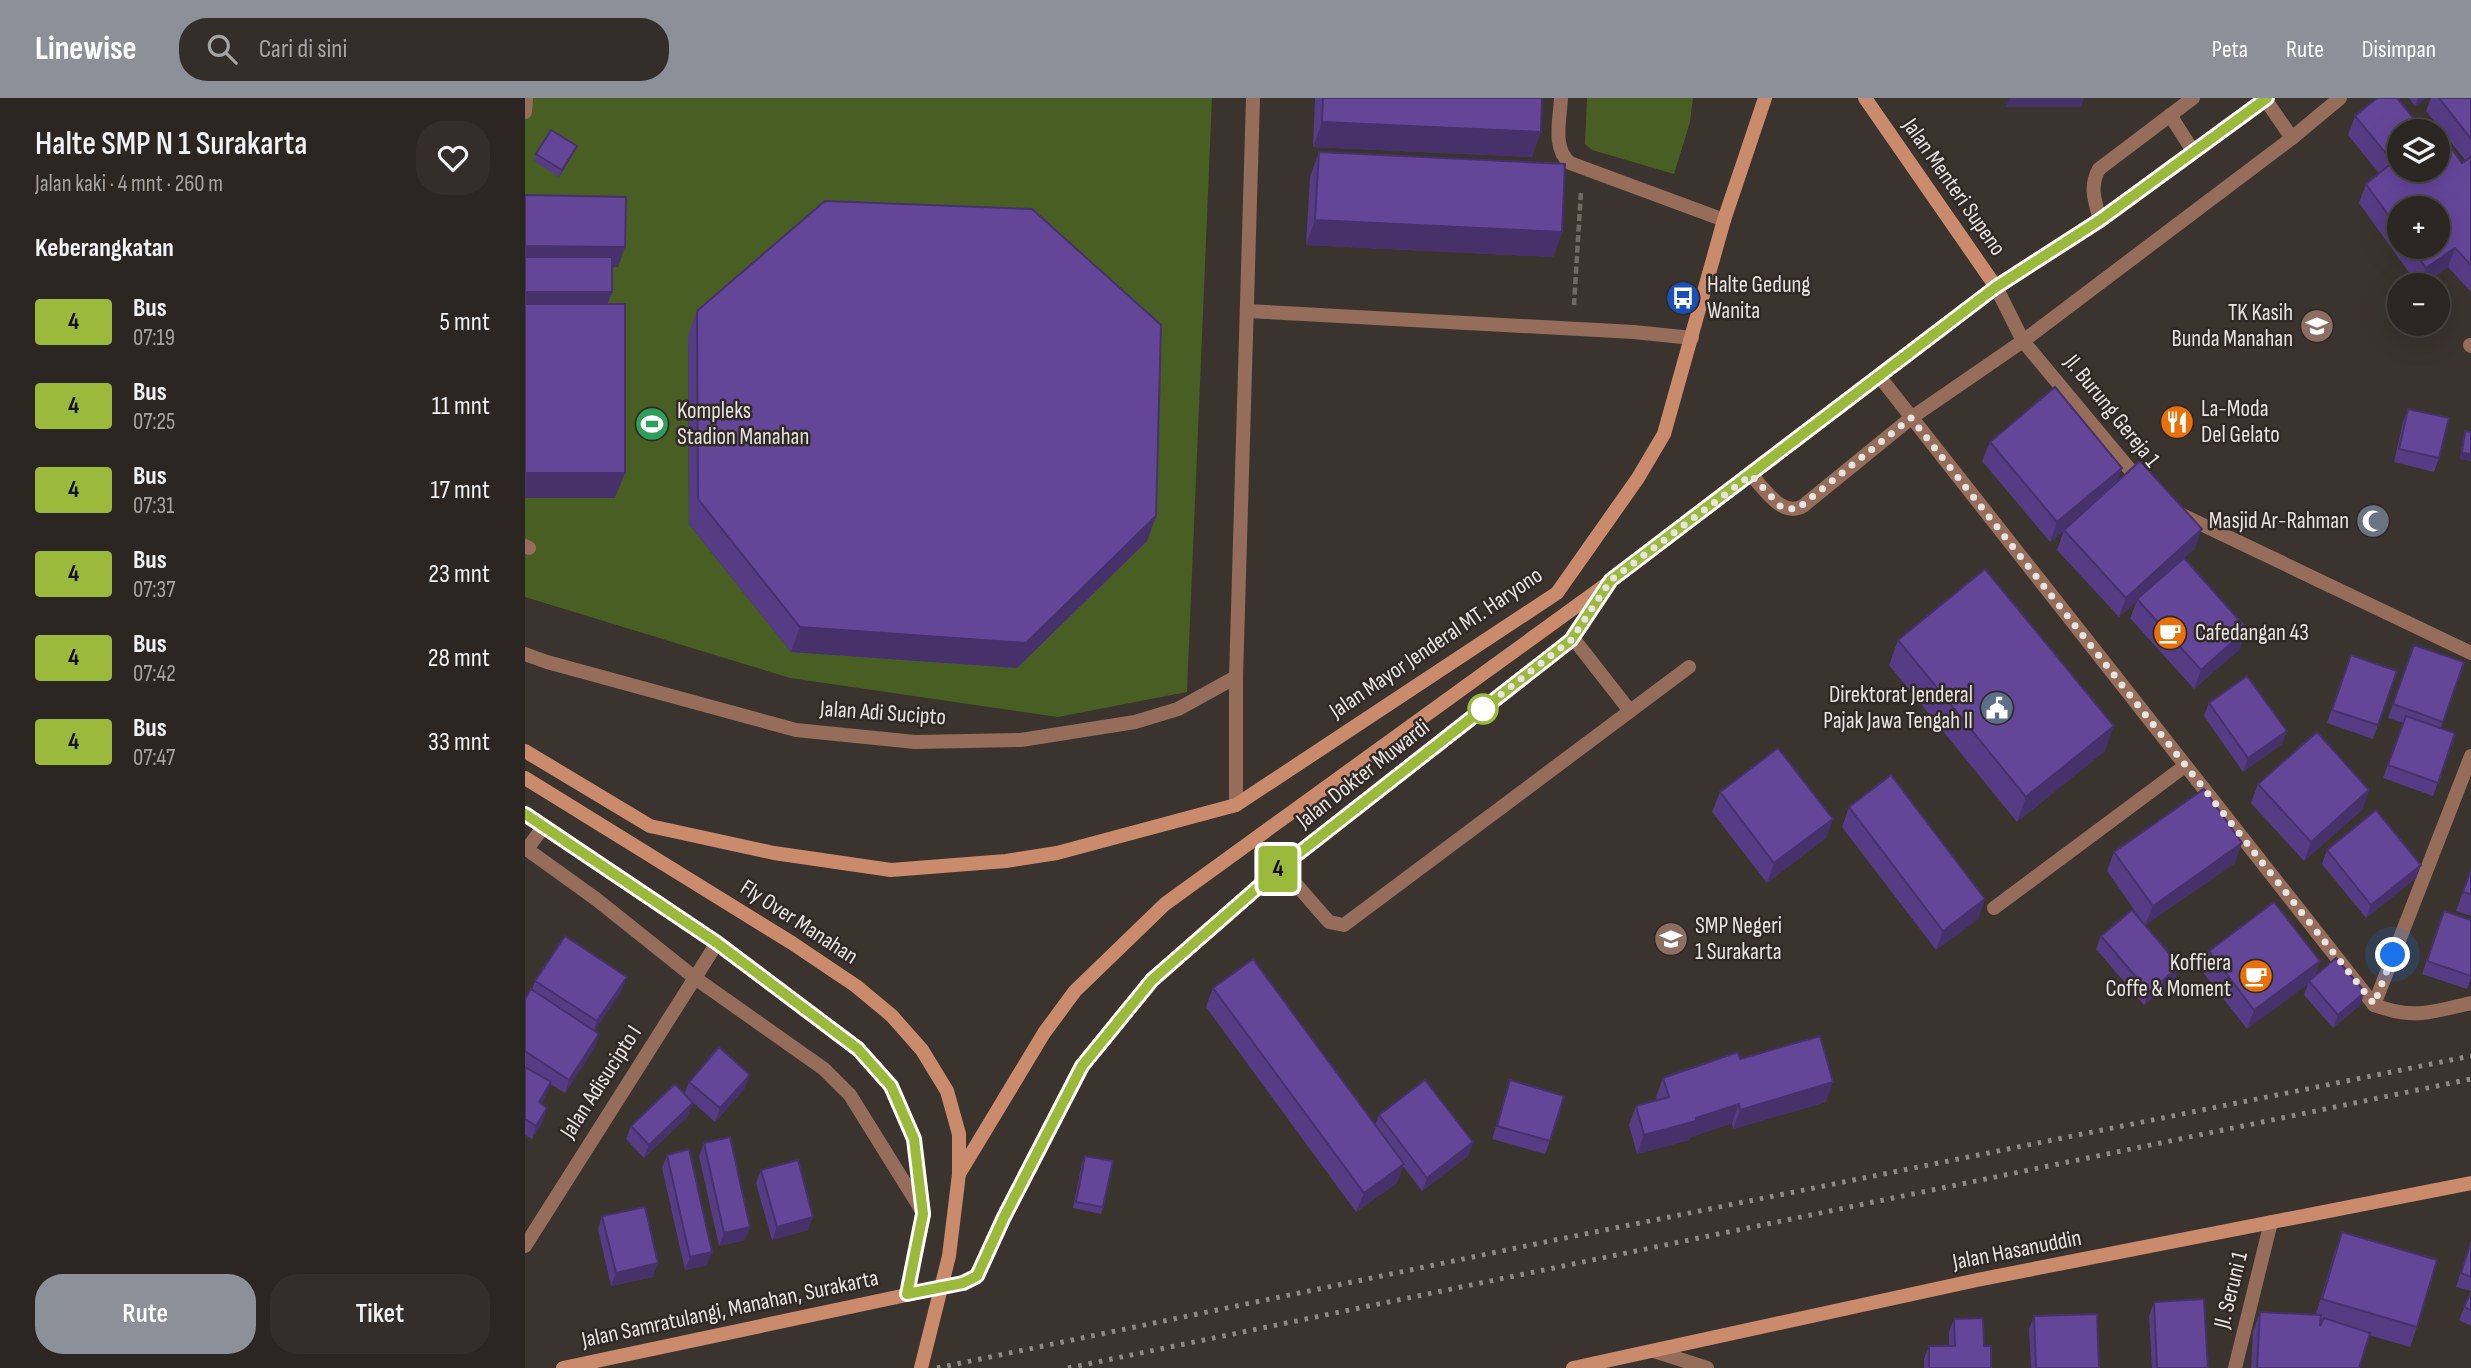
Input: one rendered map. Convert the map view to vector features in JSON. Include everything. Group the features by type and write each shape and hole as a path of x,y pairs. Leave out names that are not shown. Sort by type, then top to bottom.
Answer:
{"main road":[{"name":"Jalan Mayor Jenderal MT. Haryono","path":"525,751 650,825 774,853 891,870 955,866 1057,853 1236,805 1557,593 1638,478 1664,434 1724,220 1765,98"},
{"name":"Jalan Menteri Supeno","path":"1865,98 1996,287"},
{"path":"1611,580 1996,287 2100,220 2266,99"},
{"name":"Jalan Dokter Muwardi","path":"963,1283 977,1276 1004,1217 1082,1066 1152,980 1281,867 1573,638 1611,580"},
{"name":"Fly Over Manahan","path":"959,1174 1044,1033 1075,991 1165,904 1611,580"},
{"name":"Fly Over Manahan","path":"525,778 792,943 856,986 892,1016 922,1050 947,1091 959,1134 959,1174 949,1256 921,1368"},
{"path":"525,814 717,943 858,1049 891,1086 914,1139 923,1214 907,1294"},
{"name":"Jalan Hasanuddin","path":"1573,1368 1977,1280 2471,1183"},
{"name":"Jalan Samratulangi, Manahan, Surakarta","path":"563,1368 963,1283"}],"street":[{"path":"525,112 526,98"},
{"path":"1236,805 1236,677 1253,98"},
{"path":"1561,98 1559,150 1563,158 1583,169 1724,220"},
{"path":"2100,220 2093,191 2093,180 2099,169 2193,98"},
{"path":"1751,475 1782,508 1797,509 1911,418 2024,341 2292,138 2340,98"},
{"path":"2266,99 2292,138"},
{"path":"2170,115 2193,151"},
{"name":"Jalan Menteri Supeno","path":"1996,287 2024,341"},
{"path":"1247,311 1572,328 1692,338"},
{"name":"Jl. Burung Gereja 1","path":"2024,341 2152,494"},
{"path":"1879,376 2374,1004 2394,1012 2417,1014 2471,1003"},
{"path":"2171,507 2187,519 2471,653"},
{"path":"1573,638 1630,711"},
{"name":"Jalan Adi Sucipto","path":"525,654 796,730 915,741 1021,740 1135,722 1178,709 1236,677"},
{"path":"1281,867 1329,922 1344,925 1689,667"},
{"path":"2374,1004 2471,756"},
{"path":"1994,908 2185,766"},
{"path":"544,826 526,849 596,899 695,978 824,1069 850,1096 923,1214"},
{"name":"Jalan Adisucipto I","path":"525,1246 717,943"},
{"name":"Jl. Seruni 1","path":"2235,1368 2271,1222"},
{"path":"1654,1351 1707,1368"}],"path":[{"path":"1572,328 1583,169"}],"green space":[{"path":"525,98 1212,98 1187,692 1058,717 790,678 525,597","holes":["688,336 791,652 689,524"]},
{"path":"1587,98 1693,98 1690,122 1674,174 1592,150 1585,144"}],"building":[{"path":"1323,98 1542,98 1541,132 1322,122"},
{"path":"2377,98 2397,98 2414,119 2387,119 2387,155 2355,116"},
{"path":"2439,98 2471,98 2471,139"},
{"path":"551,130 577,146 562,170 536,154"},
{"path":"2450,146 2462,163 2471,157 2471,265 2455,248 2450,251 2450,196 2387,196 2387,213 2366,184 2387,167 2387,182 2450,182"},
{"path":"1319,152 1565,164 1562,232 1315,220"},
{"path":"525,195 626,197 625,247 525,246"},
{"path":"825,201 1032,209 1161,325 1156,516 1026,643 800,627 698,499 697,311"},
{"path":"525,257 612,257 612,292 525,292"},
{"path":"2420,259 2439,259 2426,268"},
{"path":"525,304 625,304 625,473 525,473"},
{"path":"2055,387 2122,468 2057,522 1990,442"},
{"path":"2408,409 2449,418 2439,458 2399,449"},
{"path":"2465,431 2471,432 2471,454 2462,453"},
{"path":"2140,461 2202,529 2126,598 2064,530"},
{"path":"2184,558 2247,629 2201,670 2137,599"},
{"name":"Direktorat Jenderal Pajak Jawa Tengah II","path":"1985,569 2114,726 2026,797 1898,640"},
{"path":"2414,645 2464,662 2443,722 2393,704"},
{"path":"2351,655 2397,671 2378,725 2332,710"},
{"path":"2247,676 2287,731 2248,758 2209,703"},
{"path":"2406,716 2455,733 2438,783 2388,765"},
{"path":"2317,732 2369,790 2311,842 2258,784"},
{"path":"1778,748 1833,819 1774,863 1720,792"},
{"path":"1891,775 1985,899 1943,931 1849,807"},
{"path":"2204,789 2242,843 2153,906 2114,852"},
{"path":"2376,810 2421,865 2371,905 2327,850"},
{"path":"2471,870 2471,894 2463,892"},
{"path":"2274,902 2320,961 2254,1010 2209,951"},
{"path":"2132,910 2180,966 2149,992 2101,936"},
{"path":"2444,911 2471,920 2471,976 2427,961"},
{"path":"565,936 627,977 597,1021 535,981"},
{"path":"2336,958 2365,992 2338,1015 2309,981"},
{"path":"1253,959 1404,1164 1364,1193 1213,988"},
{"path":"531,989 599,1034 569,1080 525,1051 525,999"},
{"path":"1820,1036 1833,1082 1740,1110 1739,1104 1696,1118 1696,1121 1644,1135 1636,1106 1669,1097 1663,1078 1738,1052 1740,1059"},
{"path":"719,1047 750,1075 720,1108 689,1082"},
{"path":"525,1067 551,1082 539,1102 547,1108 536,1126 525,1119"},
{"path":"1425,1080 1473,1142 1427,1178 1379,1115"},
{"path":"1510,1080 1564,1096 1550,1141 1497,1126"},
{"path":"675,1084 693,1103 649,1145 631,1126"},
{"path":"730,1137 750,1227 724,1233 704,1143"},
{"path":"689,1149 712,1252 690,1257 667,1155"},
{"path":"1085,1156 1113,1161 1103,1207 1076,1202"},
{"path":"798,1160 813,1217 777,1227 761,1170"},
{"path":"645,1207 658,1263 616,1273 602,1216"},
{"path":"2342,1232 2437,1260 2417,1327 2322,1299"},
{"path":"2471,1242 2471,1277 2461,1273"},
{"path":"2471,1292 2471,1310 2464,1307"},
{"path":"2204,1299 2208,1368 2157,1368 2154,1302"},
{"path":"2260,1312 2321,1315 2320,1326 2324,1318 2370,1333 2359,1368 2257,1368"},
{"path":"2097,1314 2099,1368 2036,1368 2034,1316"},
{"path":"1983,1318 1984,1346 1991,1346 1991,1368 1929,1368 1929,1346 1955,1346 1954,1319"}],"railway":[{"path":"937,1368 1555,1240 2471,1056"},
{"path":"1068,1368 2471,1079"}],"bus line":[{"name":"4","path":"525,814 717,943 858,1049 891,1086 914,1139 923,1214 907,1294 963,1283 977,1276 1004,1217 1082,1066 1152,980 1281,867 1571,640 1611,580 1996,287 2100,220 2267,98"}],"place":[{"name":"Halte Gedung Wanita","path":"1683,298"},
{"name":"TK Kasih Bunda Manahan","path":"2317,326"},
{"name":"La-Moda Del Gelato","path":"2177,422"},
{"name":"Kompleks Stadion Manahan","path":"652,424"},
{"name":"Masjid Ar-Rahman","path":"2373,521"},
{"name":"Cafedangan 43","path":"2170,633"},
{"name":"Direktorat Jenderal Pajak Jawa Tengah II","path":"1997,708"},
{"name":"SMP Negeri 1 Surakarta","path":"1671,939"},
{"name":"Koffiera Coffe & Moment","path":"2256,976"}],"route":[{"path":"1483,709 1477,713 1571,640 1611,580 1751,475 1782,508 1797,509 1911,418 2374,1004 2393,955"}]}
